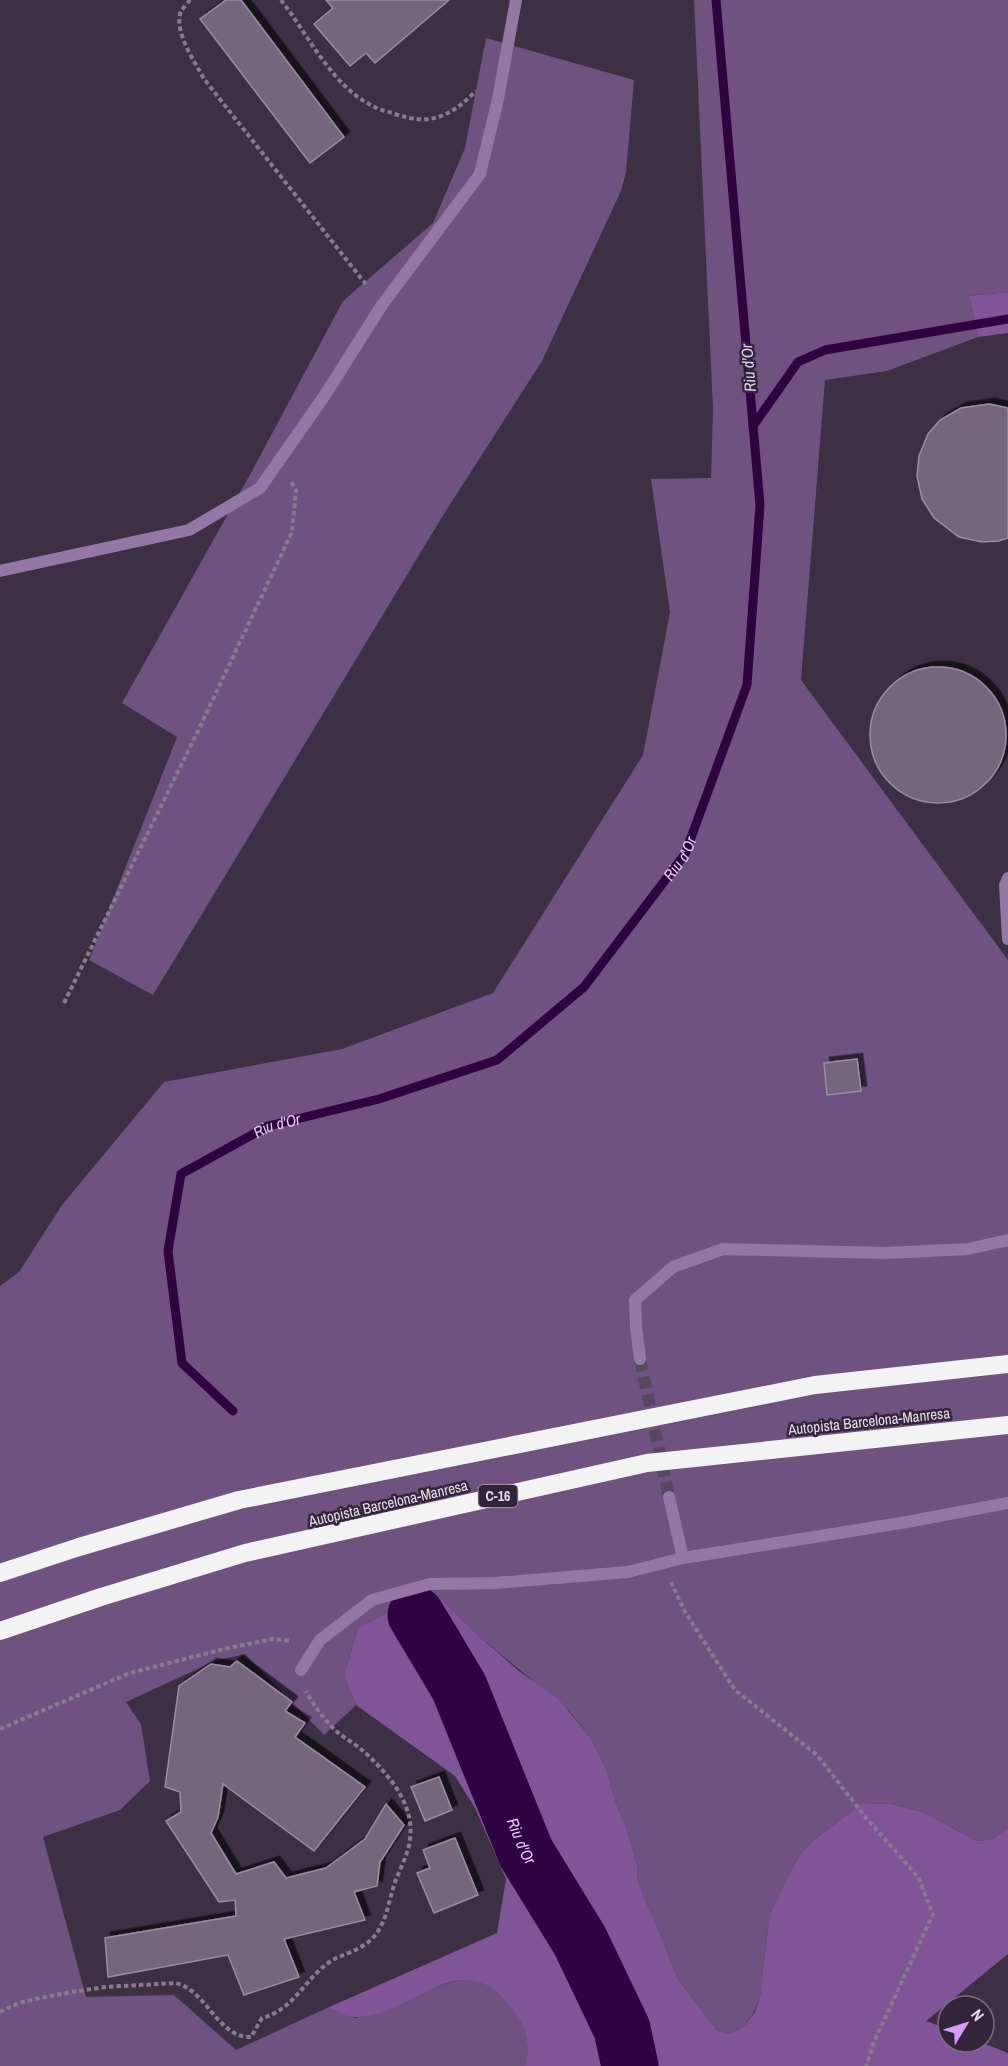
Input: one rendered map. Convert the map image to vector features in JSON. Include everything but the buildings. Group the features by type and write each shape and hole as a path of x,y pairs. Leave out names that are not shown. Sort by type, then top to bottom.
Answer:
{"highway":[{"name":"Autopista Barcelona-Manresa","path":"0,1574 79,1547 239,1500 815,1385 1008,1364"},
{"name":"Autopista Barcelona-Manresa","path":"0,1631 245,1553 646,1463 1008,1425"}],"street":[{"path":"0,571 189,530 260,488 325,395 382,305 480,174 498,99 516,0"},
{"path":"1008,878 1005,885 1008,939"},
{"path":"640,1359 635,1300 673,1267 723,1249 885,1253 968,1249 1008,1240"},
{"path":"669,1497 683,1558"},
{"path":"301,1670 320,1640 372,1600 430,1584 495,1583 628,1572 683,1558 907,1522 1008,1503"}],"path":[{"path":"190,0 181,12 181,31 186,48 204,79 382,305"},
{"path":"281,0 333,71 350,91 370,105 412,120 432,120 452,112 480,88"},
{"path":"64,1003 197,733 292,532 296,490 278,462"},
{"path":"662,1563 685,1612 735,1690 817,1755 867,1819 918,1877 933,1914 874,2042 866,2066"},
{"path":"0,1729 130,1673 273,1639 320,1640"},
{"path":"0,2012 35,1998 105,1987 176,1983 197,1995 230,2030 244,2037 251,2037 262,2018 276,2014 304,1988 317,1972 334,1959 363,1946 376,1936 383,1923 393,1886 411,1840 411,1826 405,1804 398,1790 380,1768 362,1750 337,1731 311,1700 304,1687 301,1670"}],"shaded area":[{"path":"694,0 1008,0 1008,292 969,296 978,337 887,371 825,380 801,680 1008,960 1008,1828 992,1839 977,1841 923,1812 892,1804 862,1803 802,1852 793,1867 768,1928 760,1996 754,2012 745,2025 731,2034 717,2030 677,1978 638,1881 637,1866 628,1832 615,1800 606,1768 591,1738 569,1711 480,1637 439,1597 400,1606 358,1628 344,1675 356,1705 324,1735 245,1654 215,1661 126,1702 141,1724 150,1781 120,1810 43,1837 86,1997 174,1995 236,2050 327,2008 356,2018 438,1986 460,1980 471,1980 495,1988 518,2016 524,2029 528,2051 525,2066 0,2066 0,1286 19,1272 62,1205 164,1082 342,1049 493,993 643,755 670,612 651,479 711,478 713,409"},
{"path":"486,38 634,80 626,172 621,191 542,361 442,517 153,995 89,960 177,737 122,703 252,471 343,301 433,223 465,148"},
{"path":"1008,292 1008,333 978,337 969,296"},
{"path":"439,1597 519,1671 559,1700 591,1738 606,1768 615,1800 628,1832 637,1866 638,1881 677,1978 717,2030 731,2034 745,2025 755,2012 760,1996 772,1911 802,1852 862,1803 892,1804 923,1812 977,1841 992,1839 1008,1828 1008,1954 959,1994 936,1994 936,2013 926,2021 936,2025 936,2054 996,2054 996,2048 1008,2053 1008,2066 525,2066 526,2039 520,2020 497,1992 478,1982 459,1980 380,2013 358,2017 327,2008 497,1933 506,1879 475,1808 455,1776 356,1705 344,1675 358,1628 400,1606"}],"waterway":[{"name":"Riu d'Or","path":"233,1411 182,1363 168,1251 181,1174 268,1126 379,1099 497,1060 584,987 685,854 747,685 760,505 716,0"},
{"path":"753,426 798,362 825,350 1008,319"},
{"name":"Riu d'Or","path":"416,1615 459,1687 526,1853 580,1941 622,2029 630,2066"}],"tunnel":[{"path":"640,1359 669,1497"}]}
